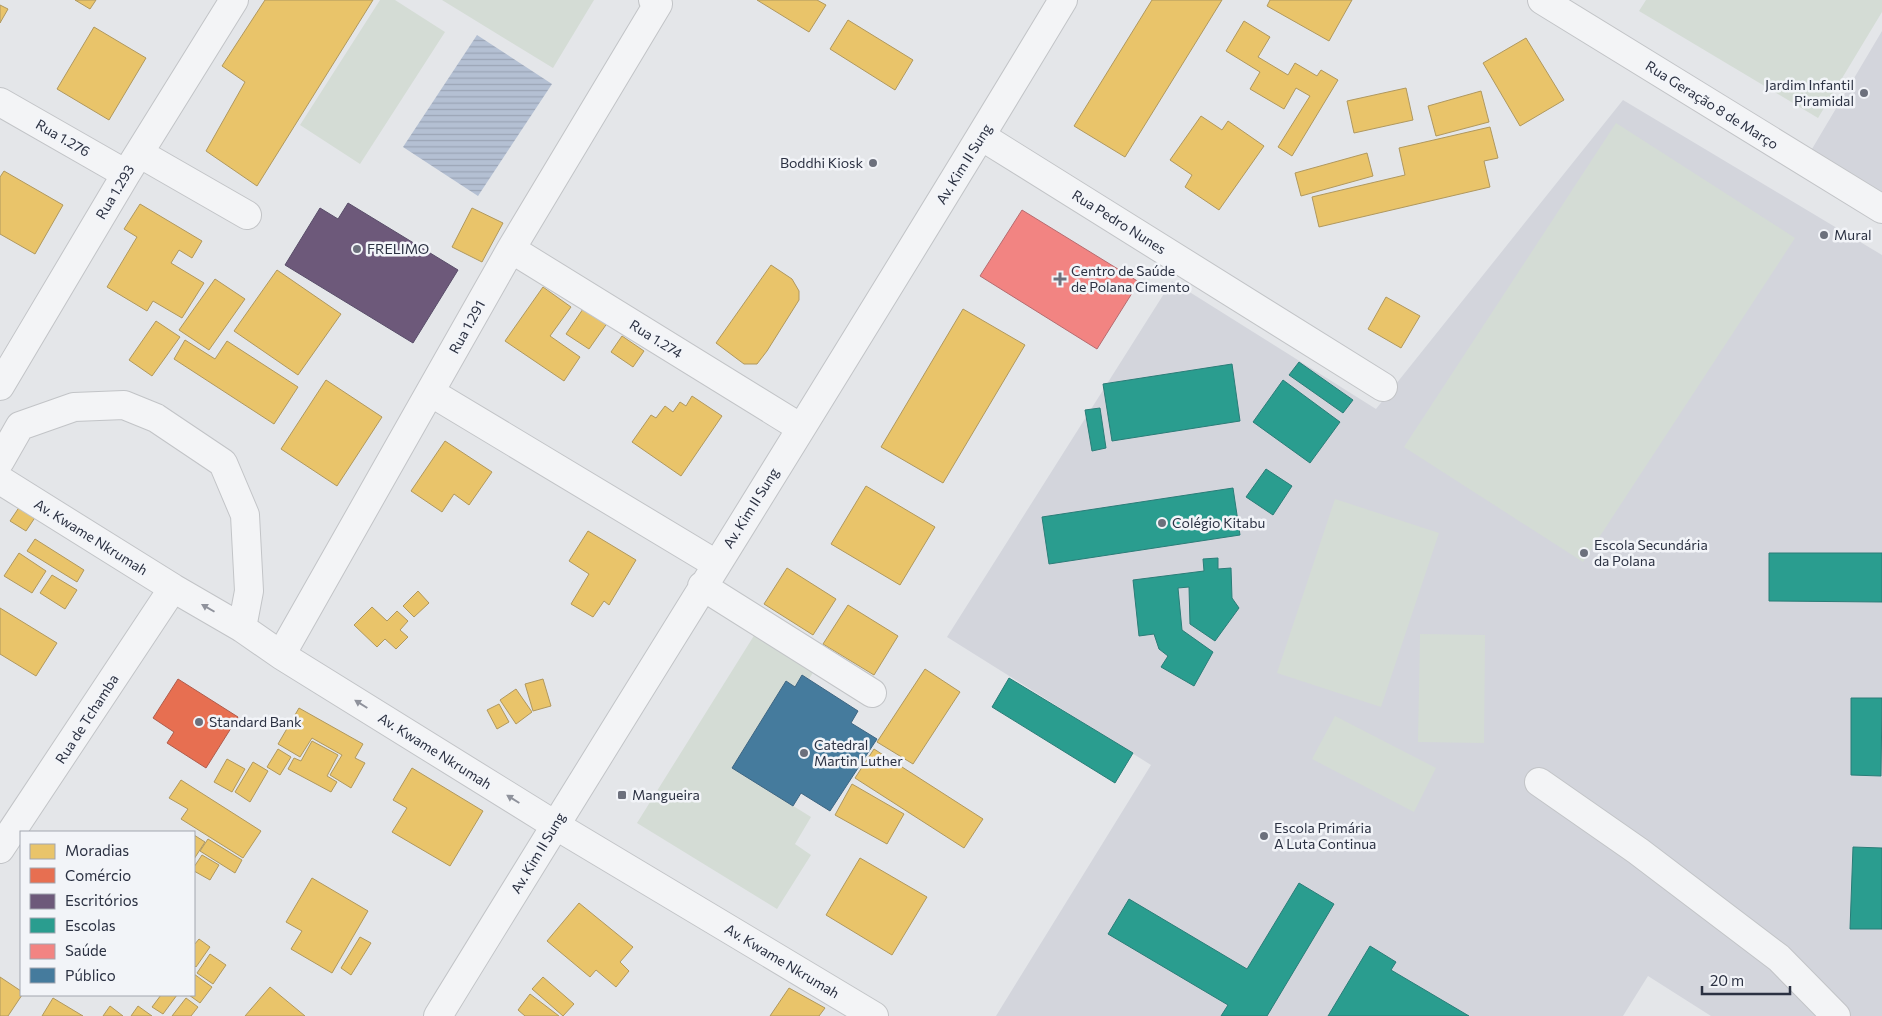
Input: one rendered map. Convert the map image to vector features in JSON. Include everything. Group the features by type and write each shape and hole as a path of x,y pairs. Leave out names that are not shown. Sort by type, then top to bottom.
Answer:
{"street":[{"name":"Rua 1.293","path":"0,386 132,163 234,0"},
{"name":"Av. Kim II Sung","path":"438,1016 1063,0"},
{"name":"Rua Geração 8 de Março","path":"1542,0 1882,209"},
{"name":"Rua 1.291","path":"282,655 511,249 656,2"},
{"name":"Rua 1.276","path":"0,102 247,215"},
{"name":"Rua Pedro Nunes","path":"981,136 1383,387"},
{"name":"Rua 1.274","path":"511,249 801,428"},
{"path":"430,392 709,575 872,694"},
{"path":"0,461 20,426 74,406 124,405 156,418 223,463 245,515 249,591 242,628"},
{"name":"Av. Kwame Nkrumah","path":"0,480 173,588 242,628 282,655 555,825 874,1016"},
{"name":"Rua de Tchamba","path":"0,849 173,588"},
{"path":"1539,782 1638,851 1779,958 1836,1016"}],"shaded area":[{"path":"380,0 395,0 445,32 360,164 300,125"},
{"path":"442,0 594,0 553,68"},
{"path":"1646,0 1882,0 1882,12 1818,118 1639,11"},
{"name":"Jardim Infantil Piramidal","path":"1882,31 1882,192 1809,154"},
{"name":"Escola Secundária da Polana","path":"1623,100 1882,255 1882,1016 1711,1016 1648,976 1623,1016 996,1016 1151,765 947,637 1172,281 1376,409"},
{"path":"1616,123 1795,238 1583,562 1404,447"},
{"path":"1335,499 1439,533 1381,707 1277,673"},
{"path":"755,634 814,671 809,679 802,675 795,687 786,682 732,768 811,817 795,844 811,855 777,909 637,823"},
{"path":"1420,634 1485,635 1484,743 1418,742"},
{"path":"1335,716 1436,768 1414,812 1312,759"}],"water":[{"path":"477,35 552,84 478,196 403,147"}],"building: Moradias":[{"path":"75,0 96,0 90,9"},
{"path":"265,0 373,0 257,186 206,151 245,82 222,66"},
{"path":"757,0 817,0 826,5 809,32"},
{"path":"1152,0 1222,0 1125,157 1074,126"},
{"path":"1270,0 1352,0 1329,41 1267,6"},
{"path":"0,5 8,9 0,23"},
{"path":"848,20 913,60 895,90 830,49"},
{"path":"1244,21 1270,37 1258,57 1288,75 1295,63 1317,76 1321,70 1338,80 1292,156 1278,147 1310,96 1296,88 1284,109 1250,89 1260,72 1226,51"},
{"path":"94,27 146,58 109,120 57,89"},
{"path":"1526,38 1564,100 1520,126 1483,63"},
{"path":"1406,88 1413,120 1354,133 1347,101"},
{"path":"1481,91 1489,122 1436,136 1428,106"},
{"path":"1201,116 1222,130 1228,121 1264,146 1219,210 1185,187 1192,175 1170,160"},
{"path":"1490,127 1498,158 1484,161 1490,187 1319,227 1312,197 1405,175 1399,148"},
{"path":"1367,153 1373,176 1301,196 1295,173"},
{"path":"4,171 63,205 35,254 0,234 0,177"},
{"path":"140,204 202,241 192,258 179,250 171,263 204,283 182,318 153,301 147,311 107,287 137,237 124,229"},
{"path":"472,208 503,223 482,262 452,247"},
{"path":"771,265 792,279 799,291 799,300 757,364 744,364 716,343"},
{"path":"277,270 341,314 298,375 234,331"},
{"path":"215,279 245,299 209,350 179,330"},
{"path":"543,287 571,307 550,336 580,357 564,381 505,341"},
{"path":"1386,297 1420,316 1401,348 1368,329"},
{"path":"585,306 608,322 589,349 566,334"},
{"path":"963,309 1025,345 943,483 881,447"},
{"path":"156,321 180,337 152,376 129,360"},
{"path":"622,336 644,351 633,367 611,352"},
{"path":"185,340 215,359 227,341 298,387 274,424 174,359"},
{"path":"326,380 382,417 337,486 281,449"},
{"path":"692,396 722,416 681,476 632,442 651,415 656,418 665,406 673,412 680,402 686,406"},
{"path":"445,441 492,472 469,505 454,494 442,512 411,491"},
{"path":"866,486 935,527 900,585 831,544"},
{"path":"20,506 36,516 26,531 10,521"},
{"path":"588,531 636,560 609,605 604,601 593,617 571,604 589,574 569,561"},
{"path":"35,539 84,570 77,582 27,551"},
{"path":"19,553 46,571 32,593 4,576"},
{"path":"787,568 836,599 813,635 764,604"},
{"path":"52,575 77,590 65,609 40,593"},
{"path":"418,591 429,603 414,617 403,606"},
{"path":"848,605 898,636 874,675 823,644"},
{"path":"372,607 387,621 397,611 408,621 400,630 408,637 396,649 385,639 377,647 354,625"},
{"path":"0,608 57,643 36,676 0,654"},
{"path":"925,669 960,692 913,764 877,742"},
{"path":"543,679 551,706 533,711 525,684"},
{"path":"516,689 532,712 516,724 500,700"},
{"path":"499,704 509,722 497,729 487,710"},
{"path":"299,708 363,744 355,758 365,763 351,788 330,775 342,755 312,738 300,757 278,744"},
{"path":"312,741 338,755 327,776 337,782 331,792 288,769 294,758 301,761"},
{"path":"278,749 291,757 280,775 267,767"},
{"path":"874,749 983,819 964,848 855,778"},
{"path":"227,759 245,769 232,792 214,782"},
{"path":"253,762 268,771 250,802 235,792"},
{"path":"412,768 483,811 450,866 392,832 407,808 393,800"},
{"path":"181,780 261,831 243,858 181,819 188,809 169,798"},
{"path":"852,784 904,814 887,844 835,815"},
{"path":"195,836 205,842 195,857"},
{"path":"208,839 242,860 235,873 200,851"},
{"path":"202,855 219,865 210,880 195,872 195,866"},
{"path":"860,858 927,897 892,955 826,915"},
{"path":"312,878 368,911 332,973 291,949 302,931 286,922"},
{"path":"579,903 633,947 620,962 629,971 616,987 596,970 590,977 547,941"},
{"path":"360,937 371,943 351,975 341,968"},
{"path":"199,939 210,947 196,967 195,966 195,944"},
{"path":"210,954 226,965 213,984 197,973"},
{"path":"195,975 212,987 200,1003 190,996 195,996"},
{"path":"0,977 20,990 21,996 8,1016 0,1016"},
{"path":"543,977 574,1004 563,1016 532,989"},
{"path":"270,987 305,1016 245,1016"},
{"path":"789,988 825,1008 819,1016 770,1016"},
{"path":"530,994 559,1016 525,1016 518,1010"},
{"path":"160,996 176,996 163,1014 152,1007"},
{"path":"53,998 83,1016 42,1016"},
{"path":"186,998 198,1007 191,1016 172,1016"},
{"path":"110,1006 123,1016 103,1016"},
{"path":"138,1006 152,1016 131,1016"}],"building: Comércio":[{"path":"178,679 238,717 206,768 167,743 174,732 153,718"}],"building: Escritórios":[{"path":"348,203 458,270 413,343 285,265 320,208 338,219"}],"building: Escolas":[{"path":"1299,362 1353,400 1343,413 1289,375"},
{"path":"1232,364 1240,421 1112,441 1103,384"},
{"path":"1283,380 1340,422 1310,463 1253,422"},
{"path":"1100,408 1106,448 1092,451 1085,410"},
{"path":"1266,469 1292,486 1273,515 1246,497"},
{"path":"1233,488 1240,535 1049,564 1042,517"},
{"path":"1769,553 1882,553 1882,602 1769,601"},
{"path":"1218,558 1218,569 1231,568 1232,598 1239,608 1215,641 1190,624 1189,587 1178,588 1182,630 1213,652 1194,686 1161,667 1168,656 1159,649 1154,634 1139,636 1133,580 1204,571 1203,559"},
{"path":"1009,678 1133,753 1115,783 992,707"},
{"path":"1851,698 1882,698 1881,776 1851,775"},
{"path":"1853,847 1882,848 1882,929 1850,929"},
{"path":"1299,883 1334,904 1267,1016 1221,1016 1228,1005 1108,934 1129,899 1247,969"},
{"path":"1370,946 1396,962 1391,970 1469,1016 1328,1016"}],"building: Saúde":[{"name":"Centro de Saúde de Polana Cimento","path":"1022,210 1139,282 1097,349 980,276"}],"building: Público":[{"name":"Catedral Martin Luther","path":"802,675 858,711 851,723 877,739 830,811 801,793 793,806 732,768 786,681 795,687"}],"place":[{"name":"Jardim Infantil Piramidal","path":"1864,93"},
{"name":"Boddhi Kiosk","path":"873,163"},
{"name":"Mural","path":"1824,235"},
{"name":"FRELIMO","path":"357,249"},
{"name":"Centro de Saúde de Polana Cimento","path":"1060,279"},
{"name":"Colégio Kitabu","path":"1162,523"},
{"name":"Escola Secundária da Polana","path":"1584,553"},
{"name":"Standard Bank","path":"199,722"},
{"name":"Catedral Martin Luther","path":"804,753"},
{"name":"Mangueira","path":"622,795"},
{"name":"Escola Primária A Luta Continua","path":"1264,836"}]}
